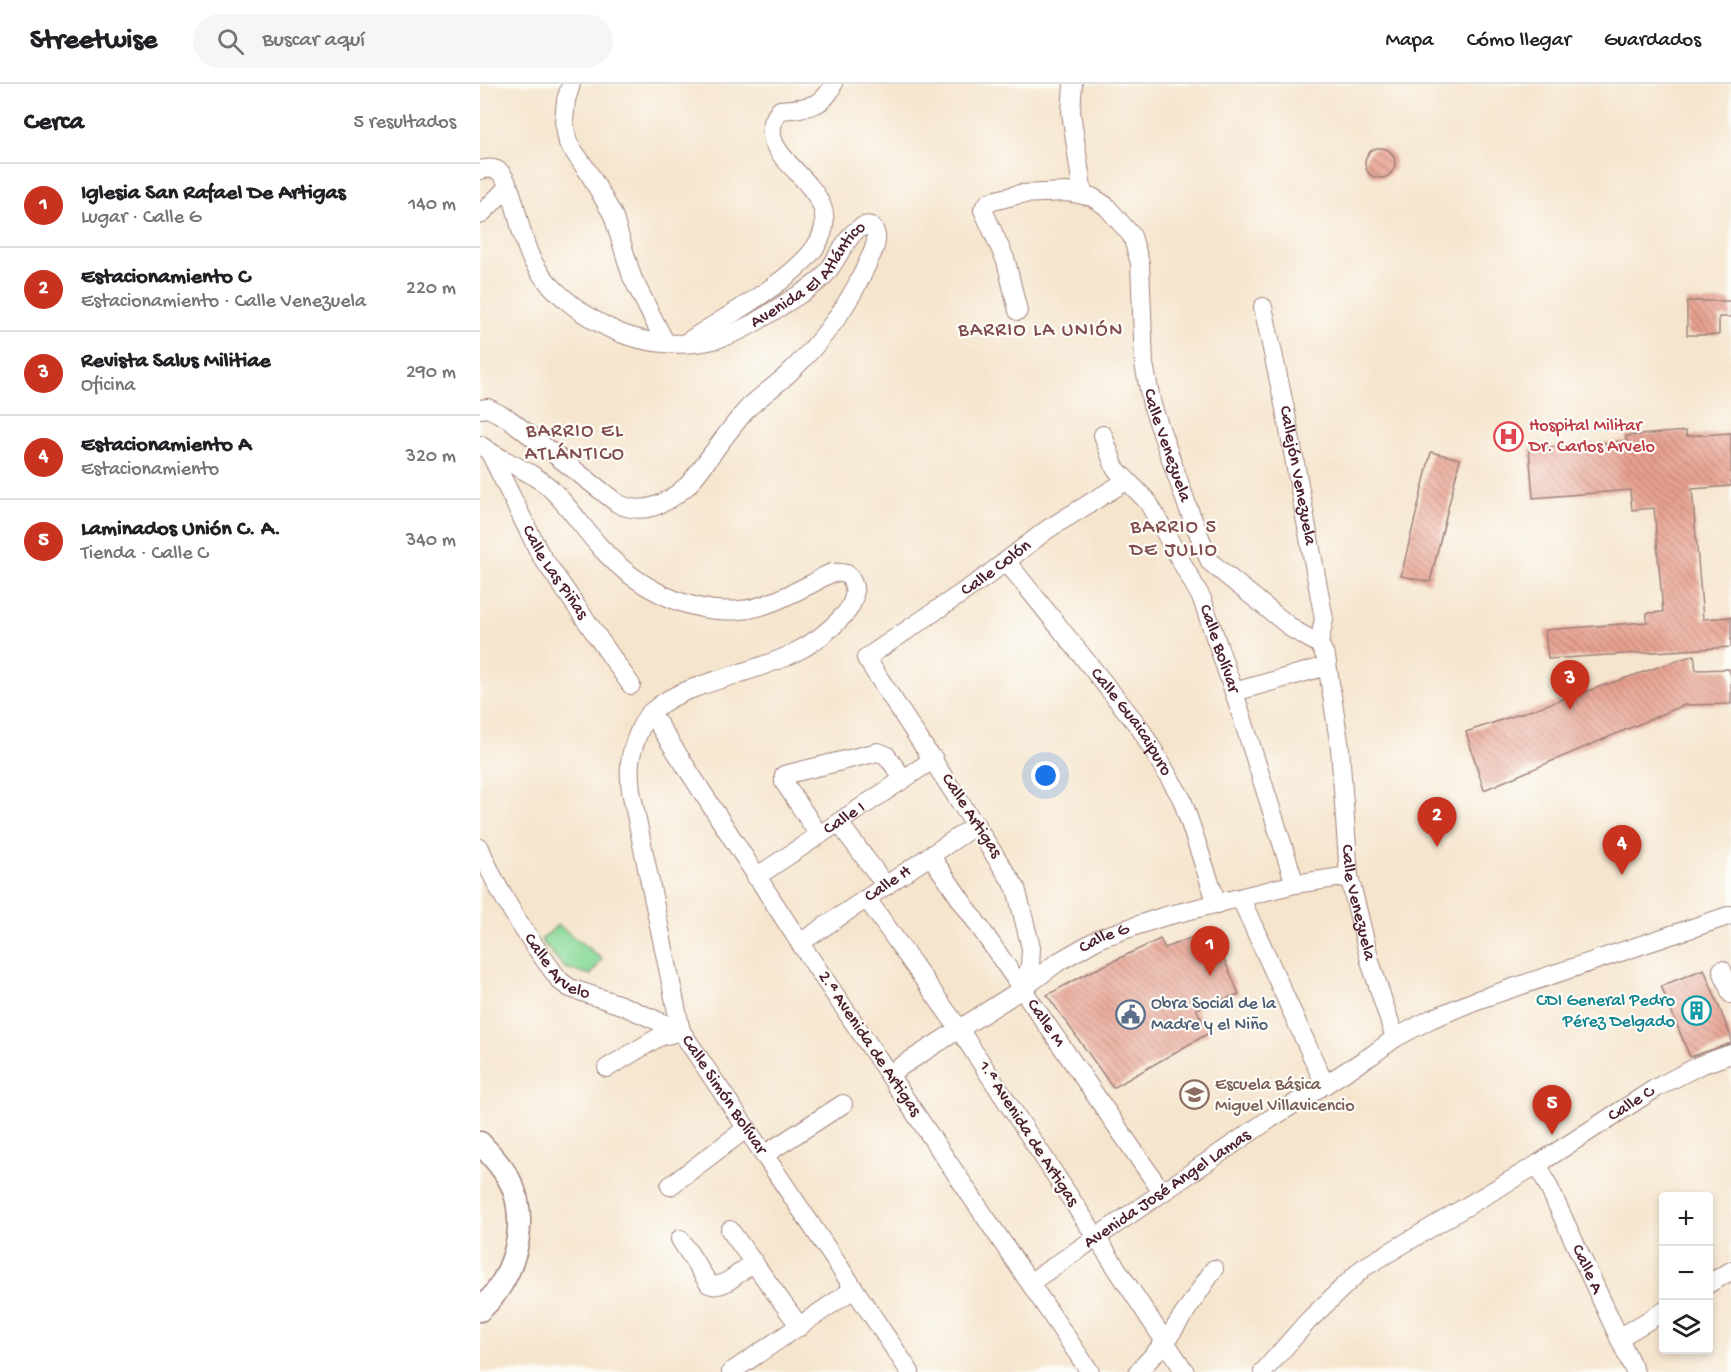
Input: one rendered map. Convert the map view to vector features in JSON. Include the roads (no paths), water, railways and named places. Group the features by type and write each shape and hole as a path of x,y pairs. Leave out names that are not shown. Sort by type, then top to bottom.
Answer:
{"main road":[{"path":"480,1143 502,1168 510,1182 517,1200 518,1214 515,1251 510,1267 502,1286 480,1310"}],"street":[{"path":"571,84 564,121 568,143 589,173 613,215 632,277 665,342"},
{"path":"686,343 779,282 804,260 818,243 824,228 822,206 815,191 782,158 774,144 772,130 780,110 806,109 824,98 833,84"},
{"path":"1073,84 1071,112 1083,195"},
{"name":"Avenida El Atlántico","path":"480,170 487,168 497,170 504,179 533,263 565,299 582,313 625,336 686,343 715,340 772,312 821,279 855,231 868,225 875,231 876,239 859,282 828,332 787,375 751,405 688,485 663,503 638,510 628,509 617,503 509,419 488,408 480,409"},
{"path":"480,215 508,188"},
{"name":"Calle Venezuela","path":"1018,310 1006,261 983,210 989,202 1035,192 1067,192 1092,197 1106,206 1132,236 1140,263 1144,364 1152,405 1187,505 1210,562 1294,630 1319,644 1326,657 1340,748 1349,876 1370,961 1395,1038"},
{"name":"Callejón Venezuela","path":"1263,307 1285,409 1324,619 1319,644"},
{"name":"Calle Bolívar","path":"1103,435 1114,468 1140,492 1159,519 1202,599 1295,884"},
{"path":"485,449 535,476 549,488 629,576 683,603 715,610 757,608 831,573 843,573 850,577 855,592 850,609 820,637 794,655 694,688 673,698 651,713"},
{"name":"Calle Las Piñas","path":"485,449 540,554 631,685"},
{"name":"Calle Colón","path":"866,658 984,578 1048,529 1126,481"},
{"path":"1159,519 1187,505"},
{"name":"Calle Guaicaipuro","path":"1006,561 1140,728 1182,799 1217,904"},
{"path":"1202,599 1210,562"},
{"name":"Calle Artigas","path":"866,658 1016,888 1031,948 1030,966 1022,989"},
{"path":"1234,692 1327,666"},
{"name":"2.ª Avenida de Artigas","path":"651,713 756,877 1090,1372"},
{"name":"Calle Simón Bolívar","path":"651,713 641,729 630,761 631,791 681,1031 910,1372"},
{"path":"819,835 783,779 784,775 878,752 886,754 903,778"},
{"name":"Calle I","path":"756,877 934,759"},
{"path":"839,823 886,886"},
{"name":"Calle H","path":"800,943 976,825"},
{"name":"Calle Arvelo","path":"480,849 500,893 560,981 570,988 621,1005 681,1031"},
{"name":"Calle M","path":"930,855 1162,1192"},
{"name":"Calle G","path":"889,1074 1022,989 1058,962 1100,938 1162,917 1295,884 1349,876"},
{"name":"1.ª Avenida de Artigas","path":"867,899 959,1029 1185,1372"},
{"path":"1241,899 1324,1085"},
{"name":"Avenida José Angel Lamas","path":"1031,1282 1270,1119 1395,1038 1431,1019 1477,1000 1731,915"},
{"path":"1722,970 1731,994"},
{"path":"607,1068 659,1037 681,1031"},
{"name":"Calle C","path":"1263,1372 1308,1321 1363,1268 1538,1164 1656,1088 1700,1065 1731,1054"},
{"path":"764,1155 843,1104"},
{"path":"670,1186 747,1128"},
{"name":"Calle A","path":"1538,1164 1635,1372"},
{"path":"730,1230 800,1327"},
{"path":"680,1239 708,1284 712,1286 720,1286 754,1262"},
{"path":"1138,1372 1166,1341 1214,1269"},
{"path":"1713,1281 1731,1271"},
{"path":"730,1372 854,1289"},
{"path":"1619,1338 1659,1314"}],"place":[{"name":"Hospital Militar Dr. Carlos Arvelo","path":"1508,436"},
{"name":"Revista Salus Militiae","path":"1570,710"},
{"name":"Estacionamiento C","path":"1437,847"},
{"name":"Estacionamiento A","path":"1622,875"},
{"name":"Iglesia San Rafael De Artigas","path":"1210,976"},
{"name":"CDI General Pedro Pérez Delgado","path":"1696,1011"},
{"name":"Obra Social de la Madre y el Niño","path":"1130,1014"},
{"name":"Escuela Básica Miguel Villavicencio","path":"1194,1095"},
{"name":"Laminados Unión C. A.","path":"1552,1135"}],"district":[{"name":"BARRIO LA UNIÓN","path":"1041,331"},
{"name":"BARRIO EL ATLÁNTICO","path":"575,444"},
{"name":"BARRIO 5 DE JULIO","path":"1174,540"}]}
